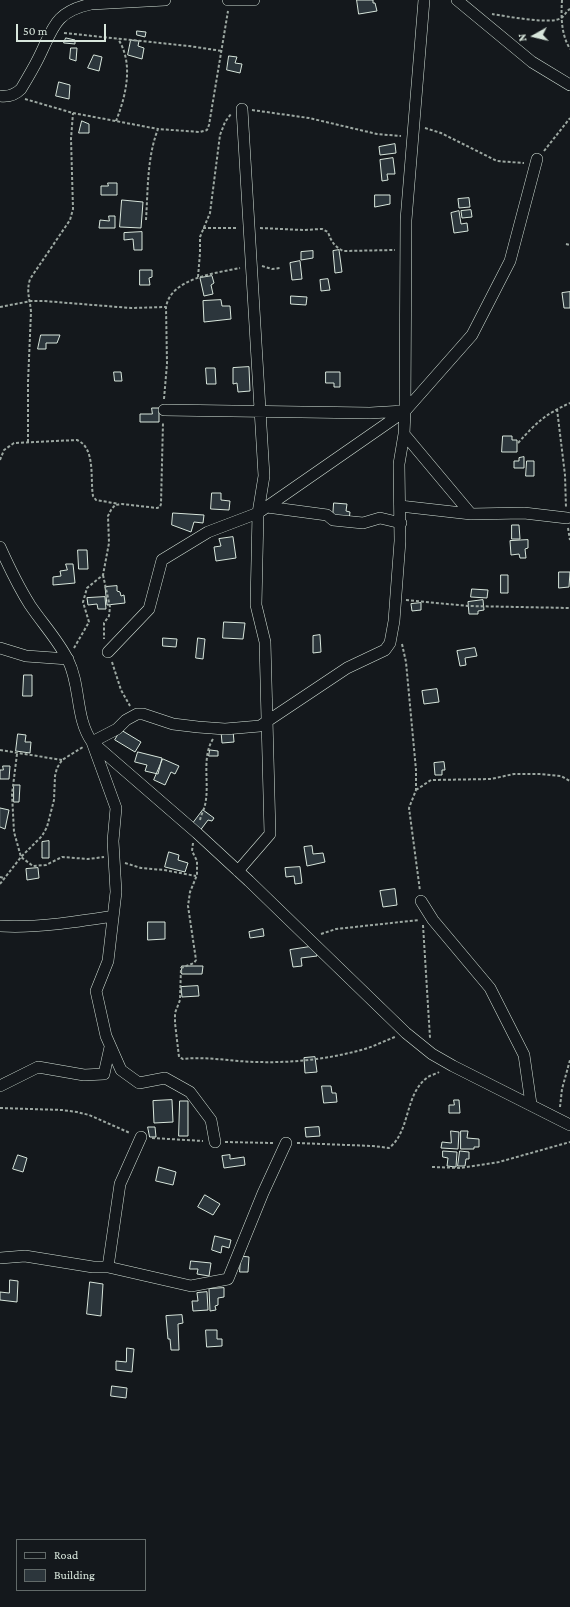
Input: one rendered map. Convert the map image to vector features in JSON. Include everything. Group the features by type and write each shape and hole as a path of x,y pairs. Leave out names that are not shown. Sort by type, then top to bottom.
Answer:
{"street":[{"path":"0,96 13,95 21,89 38,60 50,31 67,12 81,6 99,3 165,0"},
{"path":"229,0 254,0"},
{"path":"92,742 117,729 126,720 137,714 143,714 173,724 198,727 256,727 266,722 347,668 385,650 390,644 401,523 399,464 404,434 405,411 406,220 424,0"},
{"path":"457,0 532,62 570,85"},
{"path":"238,871 270,834 265,642 256,605 264,476 242,109"},
{"path":"108,652 149,609 162,560 208,532 262,510 405,411 472,335 510,261 537,159"},
{"path":"164,410 370,413 405,411"},
{"path":"404,434 471,514"},
{"path":"400,506 471,514 524,513 567,518"},
{"path":"262,510 327,515 333,520 363,523 380,518 401,523"},
{"path":"0,548 9,568 30,604 68,660 75,679 84,727 92,742 116,808 113,841 116,892 108,961 96,991 106,1036 121,1070 139,1083 165,1078 190,1092 211,1120 215,1142"},
{"path":"0,648 26,656 68,660"},
{"path":"92,742 197,833 406,1033 432,1054 570,1125"},
{"path":"421,900 433,920 490,988 524,1055 531,1104"},
{"path":"0,926 23,927 66,923 113,916"},
{"path":"0,1086 38,1068 84,1075 104,1074 110,1047"},
{"path":"108,1267 120,1184 141,1137"},
{"path":"0,1258 25,1256 93,1267 108,1267 191,1286 228,1279 263,1192 286,1143"}],"path":[{"path":"13,95 73,113 158,129 200,132 207,130 210,125 229,0"},
{"path":"562,0 561,18 565,38 570,49"},
{"path":"490,14 540,20 561,18 570,9"},
{"path":"50,31 222,51"},
{"path":"116,121 122,104 127,62 124,48 118,39"},
{"path":"198,277 200,237 210,213 220,135 225,122 230,115 242,109 309,118 377,134 413,138"},
{"path":"28,442 28,382 31,301 27,290 30,279 70,220 73,209 71,139 73,113"},
{"path":"414,125 441,133 497,160 526,163 537,159 570,118"},
{"path":"146,220 151,161 155,137 158,129"},
{"path":"203,228 322,229 328,232 331,242 335,247 343,251 406,249"},
{"path":"566,244 570,245"},
{"path":"0,460 7,446 14,443 76,440 82,442 86,448 90,460 93,496 96,500 157,508 160,507 167,364 166,307 168,300 180,287 198,277 252,265 272,269 280,268"},
{"path":"0,307 31,301 131,308 166,307"},
{"path":"518,443 538,421 570,403"},
{"path":"557,409 565,474 567,518 570,540"},
{"path":"68,660 89,622 83,602 86,588 103,575 109,543 108,516 116,505 122,504"},
{"path":"395,599 468,606 570,608"},
{"path":"401,641 406,662 416,770 416,790 409,808 421,900"},
{"path":"225,728 210,744 206,767 205,806 193,842 192,851 197,861 197,875 190,892 188,906 196,960 194,964 181,968 180,1000 175,1013 174,1023 179,1057 183,1059 214,1058 258,1062 294,1062 332,1057 362,1050 406,1033"},
{"path":"0,884 21,857 42,836 47,827 54,800 55,776 57,768 62,760 92,742"},
{"path":"0,750 17,754 62,760"},
{"path":"17,754 12,794 14,832 21,857"},
{"path":"416,790 431,780 491,779 514,774 561,776 570,781"},
{"path":"0,877 4,878"},
{"path":"309,939 336,929 422,920 432,1054"},
{"path":"560,1119 562,1089 570,1060"},
{"path":"0,1108 62,1110 77,1112 141,1137 215,1142 286,1143 389,1148 396,1143 413,1094 427,1077 453,1066"},
{"path":"432,1167 462,1168 499,1162 570,1142"}],"building":[{"path":"357,0 373,0 377,11 359,14"},
{"path":"137,31 146,32 145,37 137,35"},
{"path":"66,38 75,40 75,44 64,43"},
{"path":"131,40 139,41 138,46 144,48 142,59 128,55"},
{"path":"71,48 77,48 76,61 70,59"},
{"path":"94,55 102,57 99,71 88,68"},
{"path":"229,56 237,57 235,63 242,64 240,73 227,70"},
{"path":"59,82 70,85 69,99 56,96"},
{"path":"82,121 89,124 89,133 79,133"},
{"path":"395,144 396,153 380,155 379,147"},
{"path":"393,158 395,174 387,174 388,180 382,181 380,160"},
{"path":"108,183 117,183 117,195 101,195 101,186 108,186"},
{"path":"375,195 390,195 390,204 375,207"},
{"path":"469,198 470,207 459,208 458,199"},
{"path":"122,200 143,202 141,228 120,227"},
{"path":"471,210 472,217 462,218 461,211"},
{"path":"459,211 461,224 467,223 468,231 454,233 451,213"},
{"path":"109,216 115,216 115,228 99,228 100,220 109,221"},
{"path":"142,232 142,250 134,250 133,239 124,240 124,233"},
{"path":"339,250 342,272 335,273 333,251"},
{"path":"313,251 313,258 301,260 301,252"},
{"path":"300,261 302,279 292,280 290,263"},
{"path":"140,270 152,270 152,277 149,278 150,285 140,285"},
{"path":"212,276 214,283 211,285 213,294 204,296 200,278"},
{"path":"328,279 330,290 321,291 320,280"},
{"path":"570,292 570,308 564,308 562,293"},
{"path":"291,296 307,297 306,305 291,304"},
{"path":"221,300 222,306 230,306 231,319 204,322 203,301"},
{"path":"41,335 60,335 57,343 46,343 46,349 38,349"},
{"path":"249,367 250,391 238,392 237,383 233,384 233,368"},
{"path":"206,368 215,368 216,384 207,384"},
{"path":"114,372 121,372 122,381 115,381"},
{"path":"326,372 340,372 340,387 334,387 334,383 326,383"},
{"path":"152,408 159,408 159,422 140,422 140,414 152,414"},
{"path":"503,436 512,436 512,440 517,440 517,452 502,452"},
{"path":"524,457 524,468 514,468 514,461 519,461 519,458"},
{"path":"527,461 534,461 534,476 526,476"},
{"path":"212,493 221,493 221,500 230,501 229,510 211,509"},
{"path":"334,503 347,504 346,511 350,512 349,520 333,518"},
{"path":"173,513 204,515 203,523 194,522 191,532 172,525"},
{"path":"512,525 519,525 520,539 512,539"},
{"path":"233,537 236,558 216,561 214,547 221,546 219,539"},
{"path":"528,540 528,548 525,549 526,558 520,558 519,554 511,555 510,541"},
{"path":"78,550 87,550 88,569 79,569"},
{"path":"66,564 73,564 75,583 53,585 53,577 61,576 60,571 67,570"},
{"path":"559,572 570,572 569,587 559,588"},
{"path":"501,575 508,575 508,593 501,593"},
{"path":"117,586 117,591 120,592 121,596 124,595 125,603 107,605 105,587"},
{"path":"472,589 488,590 487,598 471,597"},
{"path":"105,597 106,609 98,609 97,604 88,605 87,598"},
{"path":"483,600 484,610 478,611 478,614 469,614 468,602"},
{"path":"421,603 421,610 412,611 411,604"},
{"path":"224,622 245,623 243,639 223,638"},
{"path":"320,635 321,652 313,653 313,636"},
{"path":"163,638 177,639 176,647 163,646"},
{"path":"198,638 205,639 203,659 196,658"},
{"path":"475,648 477,656 465,658 466,665 460,666 457,651"},
{"path":"24,675 32,675 32,696 23,696"},
{"path":"437,689 439,702 424,704 422,691"},
{"path":"121,730 141,742 135,752 115,740"},
{"path":"233,730 234,742 222,743 221,731"},
{"path":"18,734 26,735 25,742 31,742 30,753 16,751"},
{"path":"210,750 218,751 218,756 209,756"},
{"path":"138,752 162,758 158,774 145,771 147,765 135,762"},
{"path":"163,759 179,766 175,774 171,772 165,785 154,780"},
{"path":"444,762 445,770 442,770 442,775 435,775 434,763"},
{"path":"3,766 10,766 9,779 0,779 0,770 3,770"},
{"path":"14,785 20,785 19,802 14,802"},
{"path":"0,808 9,810 5,829 0,827"},
{"path":"203,810 214,818 212,821 208,820 199,832 191,826"},
{"path":"49,841 49,858 42,858 42,842"},
{"path":"312,846 313,854 323,853 325,862 307,866 304,847"},
{"path":"169,852 179,855 178,860 188,863 185,872 165,867"},
{"path":"300,867 302,883 295,884 294,876 286,877 285,868"},
{"path":"38,868 39,878 27,880 26,869"},
{"path":"395,889 397,905 383,907 380,891"},
{"path":"148,922 165,922 165,939 148,940"},
{"path":"263,929 264,936 250,938 249,932"},
{"path":"316,946 317,956 301,958 302,966 293,967 290,950"},
{"path":"182,966 203,966 202,974 182,974"},
{"path":"198,986 199,996 182,997 181,987"},
{"path":"315,1057 317,1072 305,1073 304,1058"},
{"path":"322,1086 331,1086 332,1093 336,1093 337,1102 324,1103"},
{"path":"172,1100 173,1122 154,1123 153,1101"},
{"path":"454,1100 459,1100 460,1113 449,1113 449,1105 454,1105"},
{"path":"180,1101 188,1101 188,1136 179,1136"},
{"path":"148,1127 155,1127 156,1137 150,1137"},
{"path":"319,1127 320,1136 306,1137 305,1128"},
{"path":"451,1131 459,1132 458,1149 441,1148 442,1142 451,1143"},
{"path":"461,1131 468,1131 467,1138 479,1139 479,1147 474,1147 474,1149 461,1149"},
{"path":"443,1151 457,1152 456,1167 447,1166 448,1158 443,1157"},
{"path":"460,1151 469,1152 469,1159 466,1159 465,1166 458,1166"},
{"path":"18,1155 27,1158 23,1172 13,1169"},
{"path":"230,1155 230,1159 244,1157 245,1165 224,1168 222,1156"},
{"path":"159,1167 176,1172 173,1185 156,1181"},
{"path":"205,1195 220,1204 213,1215 198,1207"},
{"path":"215,1236 231,1240 229,1248 222,1246 221,1253 212,1250"},
{"path":"241,1256 249,1257 248,1272 240,1272"},
{"path":"191,1261 211,1263 209,1276 197,1274 198,1269 190,1269"},
{"path":"10,1280 18,1281 17,1302 0,1300 0,1292 9,1293"},
{"path":"90,1282 103,1284 101,1316 87,1314"},
{"path":"224,1288 224,1297 218,1298 218,1305 215,1306 216,1310 210,1311 209,1289"},
{"path":"207,1292 208,1310 193,1311 192,1301 198,1301 197,1293"},
{"path":"182,1315 183,1323 178,1324 179,1350 171,1350 170,1339 168,1339 166,1316"},
{"path":"206,1330 217,1330 217,1339 222,1339 222,1346 207,1347"},
{"path":"127,1348 134,1349 132,1372 116,1370 116,1361 126,1362"},
{"path":"112,1386 127,1388 126,1398 111,1396"}]}
